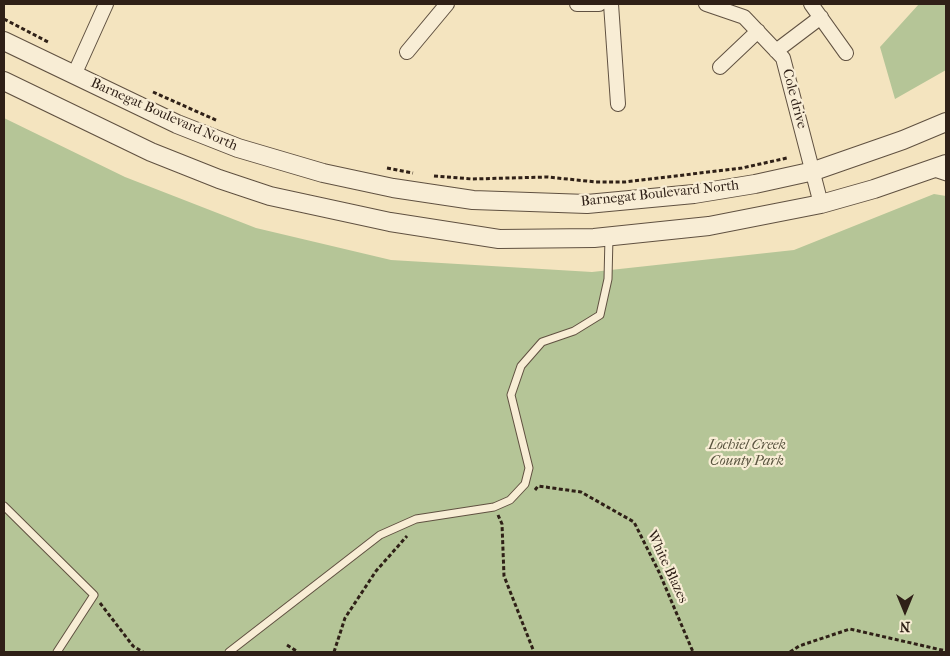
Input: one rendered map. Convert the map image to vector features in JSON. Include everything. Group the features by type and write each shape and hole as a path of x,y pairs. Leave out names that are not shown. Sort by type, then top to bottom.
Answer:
{"street":[{"path":"74,75 105,4"},
{"path":"407,52 447,4"},
{"path":"577,4 599,4"},
{"path":"611,4 618,104"},
{"name":"Cole drive","path":"706,4 744,17 783,58 814,171 821,204"},
{"path":"811,4 846,53"},
{"path":"776,51 821,17"},
{"path":"720,66 758,32"},
{"name":"Barnegat Boulevard North","path":"4,41 177,124 238,148 323,173 392,188 473,200 587,204 694,194 814,171 903,140 946,122"},
{"path":"4,81 151,152 219,179 270,196 390,222 499,239 609,236 710,226 821,204 929,172 946,164"}],"lane":[{"path":"929,172 946,177"},
{"path":"228,652 380,535 416,519 494,507 510,500 515,495 524,484 529,468 511,395 521,366 542,342 574,331 600,315 608,279 609,236"},
{"path":"4,506 94,596 57,652"}],"path":[{"path":"4,19 57,47"},
{"path":"151,92 225,124"},
{"path":"432,176 472,179 529,177 596,182 625,182 708,173 787,158"},
{"path":"379,167 414,173"},
{"name":"White Blazes","path":"533,492 538,486 581,492 634,522 659,572 693,652"},
{"path":"491,515 506,509"},
{"path":"497,512 502,524 504,576 534,652"},
{"path":"334,652 345,618 376,571 408,534"},
{"path":"94,596 132,646 144,652"},
{"path":"790,652 800,646 850,630 946,651"},
{"path":"287,645 298,652"}],"green space":[{"path":"919,4 946,4 946,70 895,99 880,47"},
{"name":"Lochiel Creek County Park","path":"4,118 125,177 256,228 391,260 592,272 794,250 934,194 946,196 946,652 4,652"}]}
